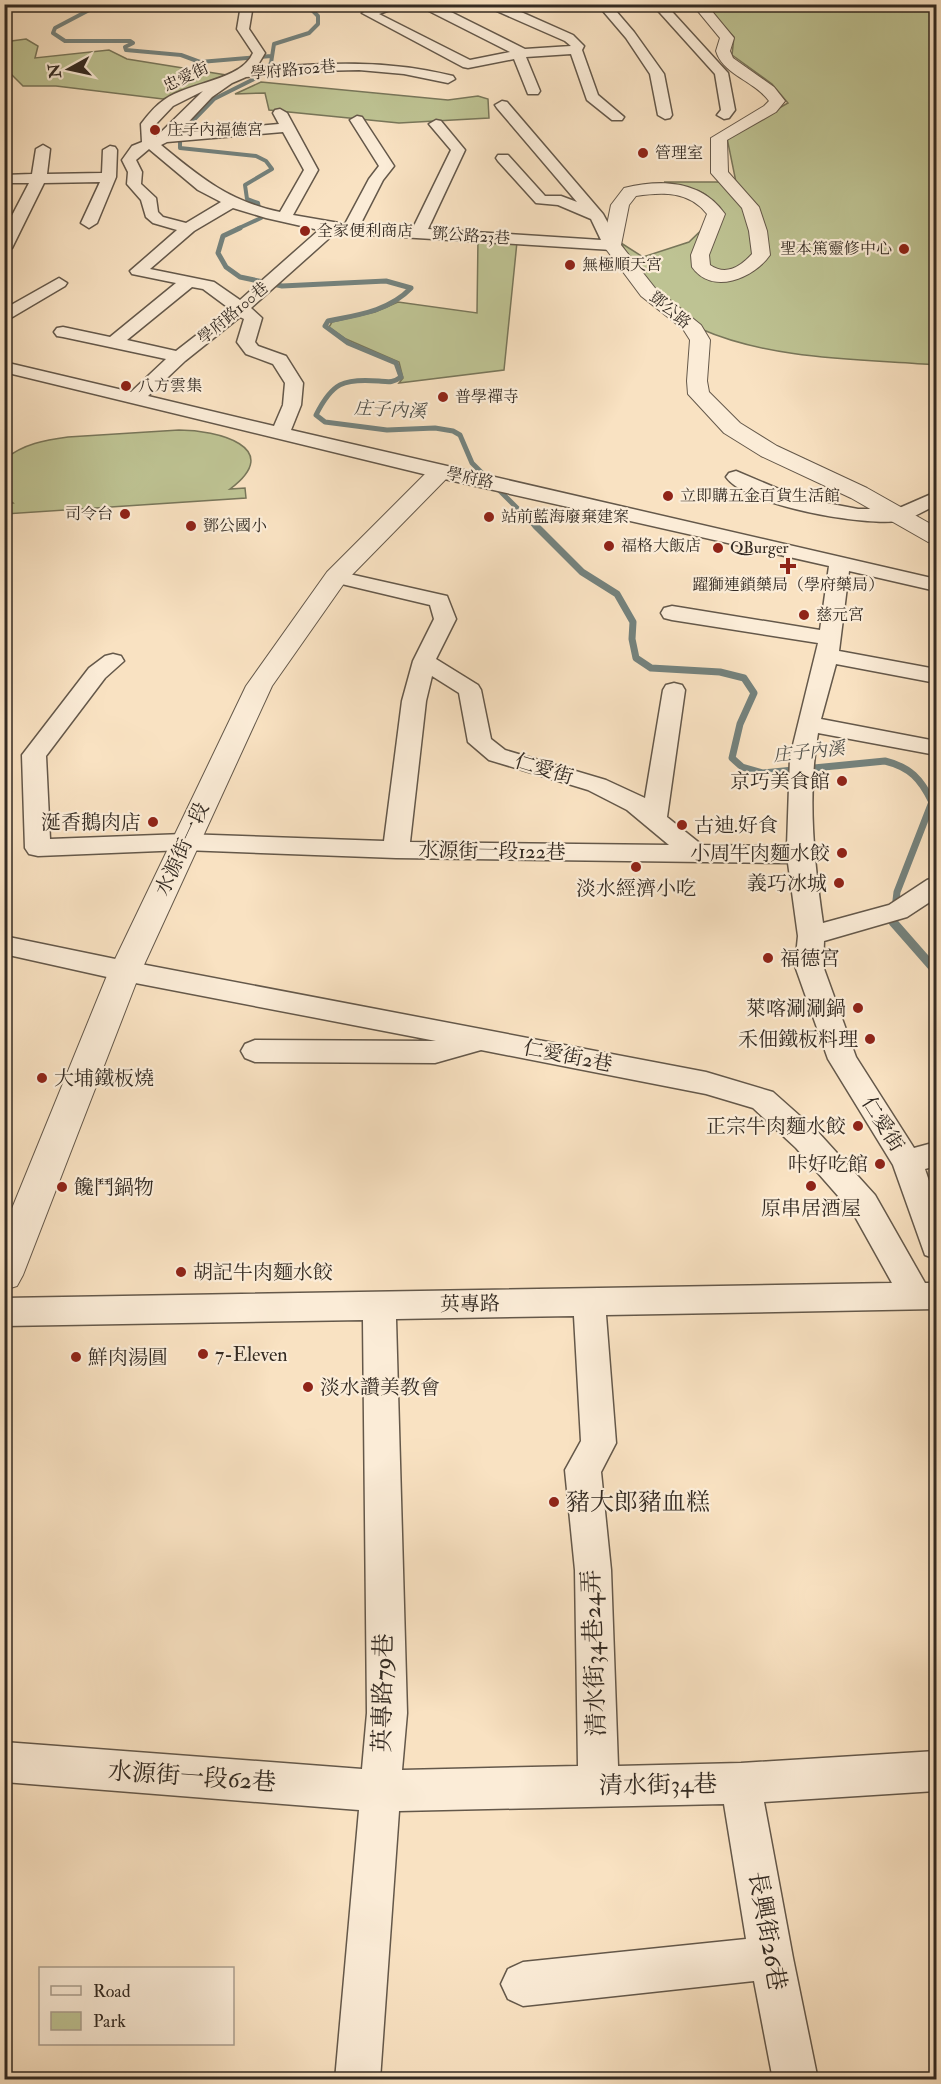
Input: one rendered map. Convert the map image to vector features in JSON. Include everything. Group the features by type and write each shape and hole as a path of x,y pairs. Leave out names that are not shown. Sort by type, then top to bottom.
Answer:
{"street":[{"name":"忠愛街","path":"157,140 148,124 168,103 195,89 239,75 255,63 258,53 255,44 243,29 246,11 242,4"},
{"path":"400,4 368,13 468,64 523,53 576,50"},
{"path":"417,4 430,7 523,53"},
{"path":"494,4 569,38 578,46 576,50 592,97 617,117"},
{"path":"603,4 630,35 657,74 664,115"},
{"path":"658,4 692,38 721,73 728,110 724,115"},
{"path":"612,245 620,205 630,192 672,188 696,194 709,203 716,214 700,255 701,267 708,273 734,275 746,272 761,255 758,231 750,207 720,173 719,138 770,109 777,101 769,90 726,60 723,51 727,38 722,28 706,15 699,4"},
{"path":"523,53 519,56 533,91"},
{"path":"468,64 464,72 470,80"},
{"name":"學府路102巷","path":"188,228 158,220 151,214 148,198 133,186 135,172 129,160 134,152 157,140 198,100 239,75 282,69 355,66 399,69 447,79"},
{"path":"502,105 598,217 612,245"},
{"path":"280,113 311,170 284,218"},
{"path":"350,229 376,179 387,166 357,120"},
{"path":"419,232 458,150 436,124"},
{"path":"157,140 287,127"},
{"path":"157,140 203,188 232,202 284,218 331,228"},
{"path":"4,248 39,178 43,149"},
{"path":"89,223 109,177 110,150"},
{"path":"503,158 541,200 561,201 598,217"},
{"path":"4,179 109,177"},
{"path":"232,202 188,228 138,271 208,285 254,318 246,342 252,350 280,360 294,383 292,405 280,433"},
{"name":"鄧公路23巷","path":"331,228 612,245"},
{"name":"學府路100巷","path":"135,398 179,357 242,308 331,228"},
{"name":"鄧公路","path":"612,245 648,292 691,325 700,340 697,381 699,394 732,429 769,451 900,515 936,537"},
{"path":"114,342 190,280"},
{"path":"8,312 59,283"},
{"path":"63,332 179,357"},
{"name":"學府路","path":"4,367 440,472 527,489 936,585"},
{"name":"水源街一段","path":"4,1275 125,971 259,686 336,577 440,472"},
{"path":"736,477 772,495 863,516 900,515 936,498"},
{"name":"仁愛街","path":"840,563 828,647 802,757 800,855 811,936 809,966 842,1059 907,1162 936,1246"},
{"path":"336,577 439,601 445,619 424,661 414,700 396,850"},
{"path":"672,613 828,647 936,676"},
{"name":"水源街一段122巷","path":"113,661 98,673 34,755 38,848 184,842 396,850 800,855"},
{"name":"仁愛街","path":"424,661 470,690 480,742 497,755 597,785 636,804 696,854"},
{"path":"654,818 674,690"},
{"path":"808,724 936,748"},
{"path":"811,936 898,911 936,886"},
{"name":"仁愛街2巷","path":"4,945 125,971 706,1083 762,1100 807,1140 864,1204 926,1296"},
{"path":"255,1051 435,1052 482,1039"},
{"path":"907,1162 936,1154"},
{"name":"英專路","path":"4,1312 926,1296"},
{"name":"清水街34巷24弄","path":"589,1302 599,1443 583,1470 593,1570 598,1786"},
{"name":"英專路79巷","path":"357,2079 387,1713 379,1305"},
{"name":"水源街一段62巷","path":"4,1762 380,1791"},
{"name":"清水街34巷","path":"380,1791 741,1783 936,1771"},
{"name":"長興街26巷","path":"741,1783 771,1958 796,2079"},
{"path":"524,1984 771,1958"}],"green space":[{"path":"708,5 936,5 936,365 817,356 757,347 728,339 701,329 692,323 656,291 627,254 621,243 643,257 689,242 718,214 715,205 711,199 698,190 664,182 736,182 727,138 788,103 772,84 732,55 734,37 712,13"},
{"path":"26,39 38,46 35,58 109,50 127,59 239,77 163,99 56,86 23,86 5,68 4,42"},
{"path":"261,82 448,100 478,96 488,99 489,118 399,123 269,110 265,93 235,94"},
{"path":"478,238 517,242 504,370 399,383 403,378 399,362 346,339 329,327 332,322 375,312 398,302 477,313"},
{"path":"179,430 210,433 226,438 239,444 248,452 251,462 245,474 230,489 245,488 246,498 5,514 5,504 13,503 5,497 5,459 27,446 68,437"}],"waterway":[{"name":"庄子內溪","path":"109,4 93,8 55,28 53,33 65,41 130,41 133,43 125,47 126,50 181,55 200,62 271,56"},
{"name":"庄子內溪","path":"237,229 261,218 258,203 247,199 245,185 272,169 266,161 256,156 180,148 180,134 214,99 258,77 271,63 274,44 309,33 318,24 318,16 306,4"},
{"name":"庄子內溪","path":"240,228 223,236 218,253 226,267 240,277 282,286 386,281 411,288 383,307 328,321 325,326 348,343 396,363 401,377 391,382 367,380 340,385 333,389 316,415 325,422 387,430 435,428 453,431 460,435 472,463 537,528"},
{"name":"庄子內溪","path":"536,526 582,572 617,594 633,622 632,639 636,658 651,668 720,672 744,678 754,693 740,724 732,758 742,767 763,773 885,761 914,775 932,802 897,892 894,917"},
{"name":"庄子內溪","path":"894,915 893,922 936,971"}],"place":[{"name":"庄子內福德宮","path":"155,130"},
{"name":"管理室","path":"643,153"},
{"name":"全家便利商店","path":"305,231"},
{"name":"聖本篤靈修中心","path":"904,249"},
{"name":"無極順天宮","path":"570,265"},
{"name":"八方雲集","path":"126,386"},
{"name":"普學禪寺","path":"443,397"},
{"name":"立即購五金百貨生活館","path":"668,496"},
{"name":"司令台","path":"125,514"},
{"name":"站前藍海廢棄建案","path":"489,517"},
{"name":"鄧公國小","path":"191,526"},
{"name":"福格大飯店","path":"609,546"},
{"name":"QBurger","path":"718,548"},
{"name":"躍獅連鎖藥局（學府藥局）","path":"788,566"},
{"name":"慈元宮","path":"804,615"},
{"name":"京巧美食館","path":"842,781"},
{"name":"涎香鵝肉店","path":"153,822"},
{"name":"古迪.好食","path":"682,825"},
{"name":"小周牛肉麵水餃","path":"842,853"},
{"name":"淡水經濟小吃","path":"636,867"},
{"name":"義巧冰城","path":"839,883"},
{"name":"福德宮","path":"768,958"},
{"name":"萊喀涮涮鍋","path":"858,1008"},
{"name":"禾佃鐵板料理","path":"870,1039"},
{"name":"大埔鐵板燒","path":"42,1078"},
{"name":"正宗牛肉麵水餃","path":"858,1126"},
{"name":"咔好吃館","path":"880,1164"},
{"name":"原串居酒屋","path":"811,1186"},
{"name":"饞鬥鍋物","path":"62,1187"},
{"name":"胡記牛肉麵水餃","path":"181,1272"},
{"name":"7-Eleven","path":"203,1354"},
{"name":"鮮肉湯圓","path":"76,1357"},
{"name":"淡水讚美教會","path":"308,1387"},
{"name":"豬大郎豬血糕","path":"554,1502"}]}
